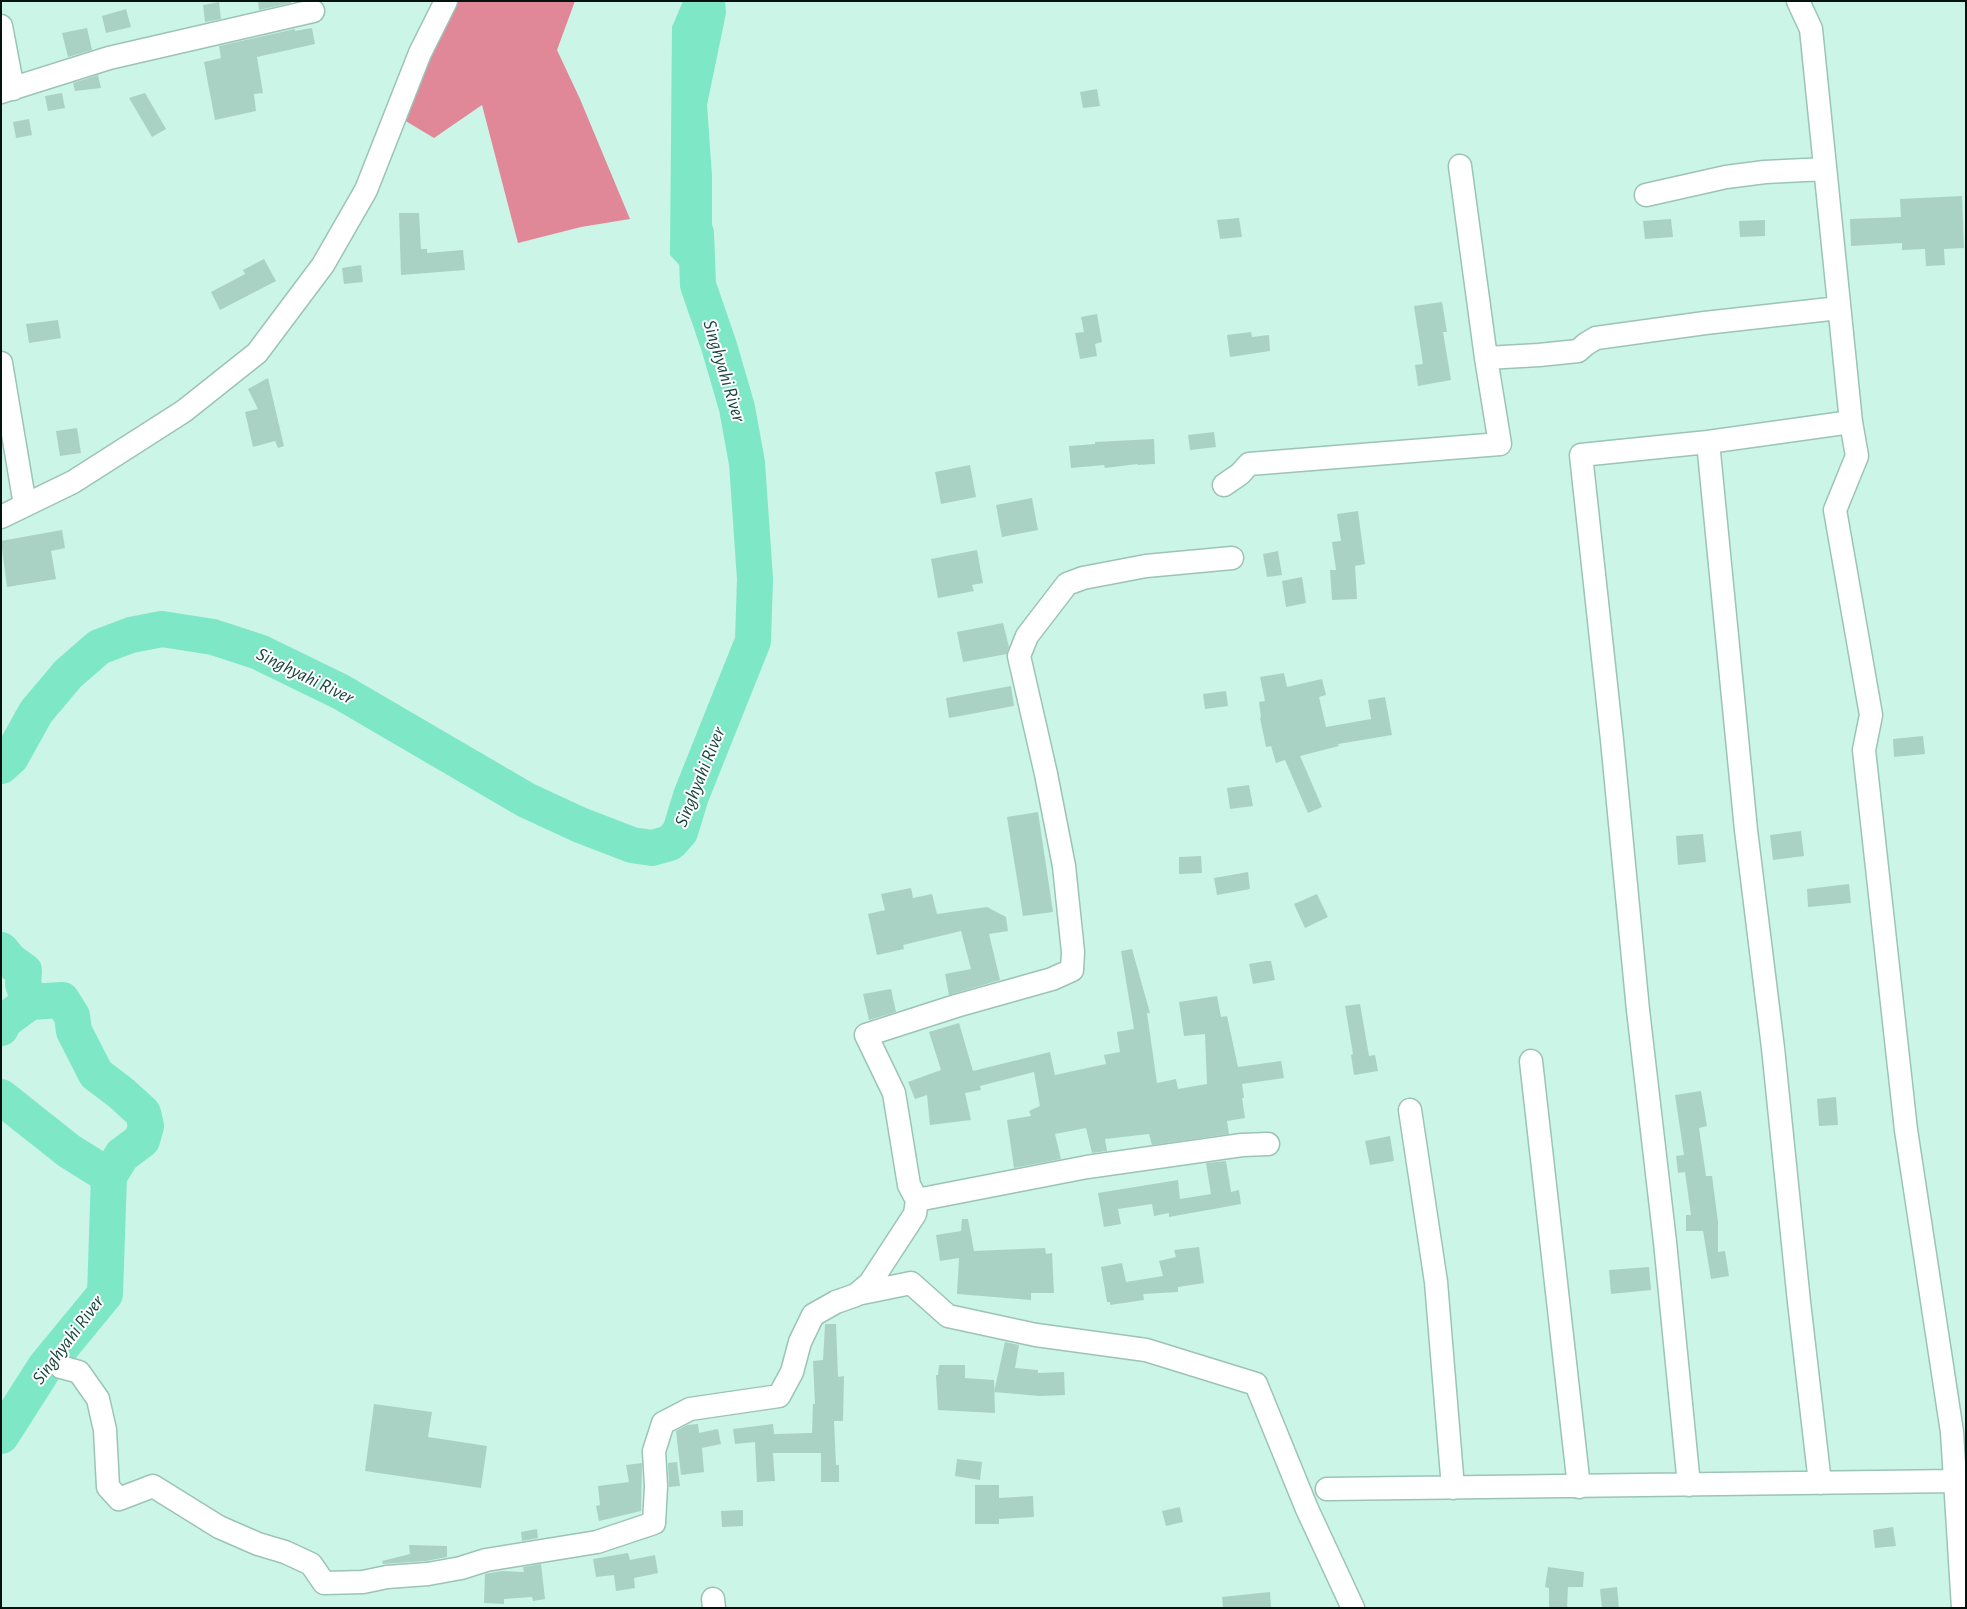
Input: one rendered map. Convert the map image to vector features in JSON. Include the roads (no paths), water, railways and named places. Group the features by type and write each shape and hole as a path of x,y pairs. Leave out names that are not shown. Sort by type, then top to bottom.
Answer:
{"street":[{"path":"1,517 73,482 184,410 257,353 323,265 366,190 420,53 446,1"},
{"path":"1798,1 1811,30 1851,422 1857,456 1835,510 1871,715 1864,750 1905,1120 1959,1431 1956,1481 1963,1608"},
{"path":"1,26 7,90 109,58 313,11"},
{"path":"1224,485 1240,474 1249,464 1500,444 1486,358 1460,166"},
{"path":"1646,195 1726,177 1765,172 1825,169"},
{"path":"1486,358 1578,351 1596,338 1704,323 1839,308"},
{"path":"1,363 25,505"},
{"path":"1689,1486 1665,1242 1638,1010 1613,750 1581,455 1708,442 1851,422"},
{"path":"1708,442 1746,830 1773,1048 1820,1484"},
{"path":"856,1295 870,1283 915,1214 916,1200 909,1185 894,1094 866,1035 956,1006 1052,979 1072,970 1073,952 1064,866 1052,800 1019,656 1027,636 1068,584 1083,578 1146,566 1232,558"},
{"path":"1531,1061 1578,1487"},
{"path":"1410,1110 1436,1282 1453,1488"},
{"path":"916,1200 1087,1168 1242,1145 1268,1144"},
{"path":"61,1367 79,1372 98,1399 105,1430 108,1487 119,1499 153,1486 220,1527 311,1564 324,1583 363,1582 387,1577 428,1574 461,1568 486,1560 597,1542 654,1524 656,1486 654,1451 663,1423 690,1409 779,1396 792,1372 800,1342 813,1315 836,1302 856,1295 911,1282 948,1316 1036,1335 1146,1350 1256,1384 1307,1509 1354,1608"},
{"path":"1327,1489 1689,1486 1956,1481"}],"waterway":[{"name":"Singhyahi River","path":"1,766 11,757 36,712 68,674 99,647 131,635 162,629 213,637 259,652 341,692 526,800 580,825 632,845 652,848 670,843 680,832 691,796 753,641 755,579 747,463 737,408 719,346 698,285 696,233"},
{"name":"Singhyahi River","path":"1,950 10,961 24,971 23,984 30,1002 4,1021 1,1028"},
{"name":"Singhyahi River","path":"30,1002 62,1000 72,1016 74,1031 96,1074 143,1113 146,1126 142,1140 122,1155 109,1176"},
{"name":"Singhyahi River","path":"1,1097 69,1151 109,1176 105,1294 45,1367 1,1436"}]}
